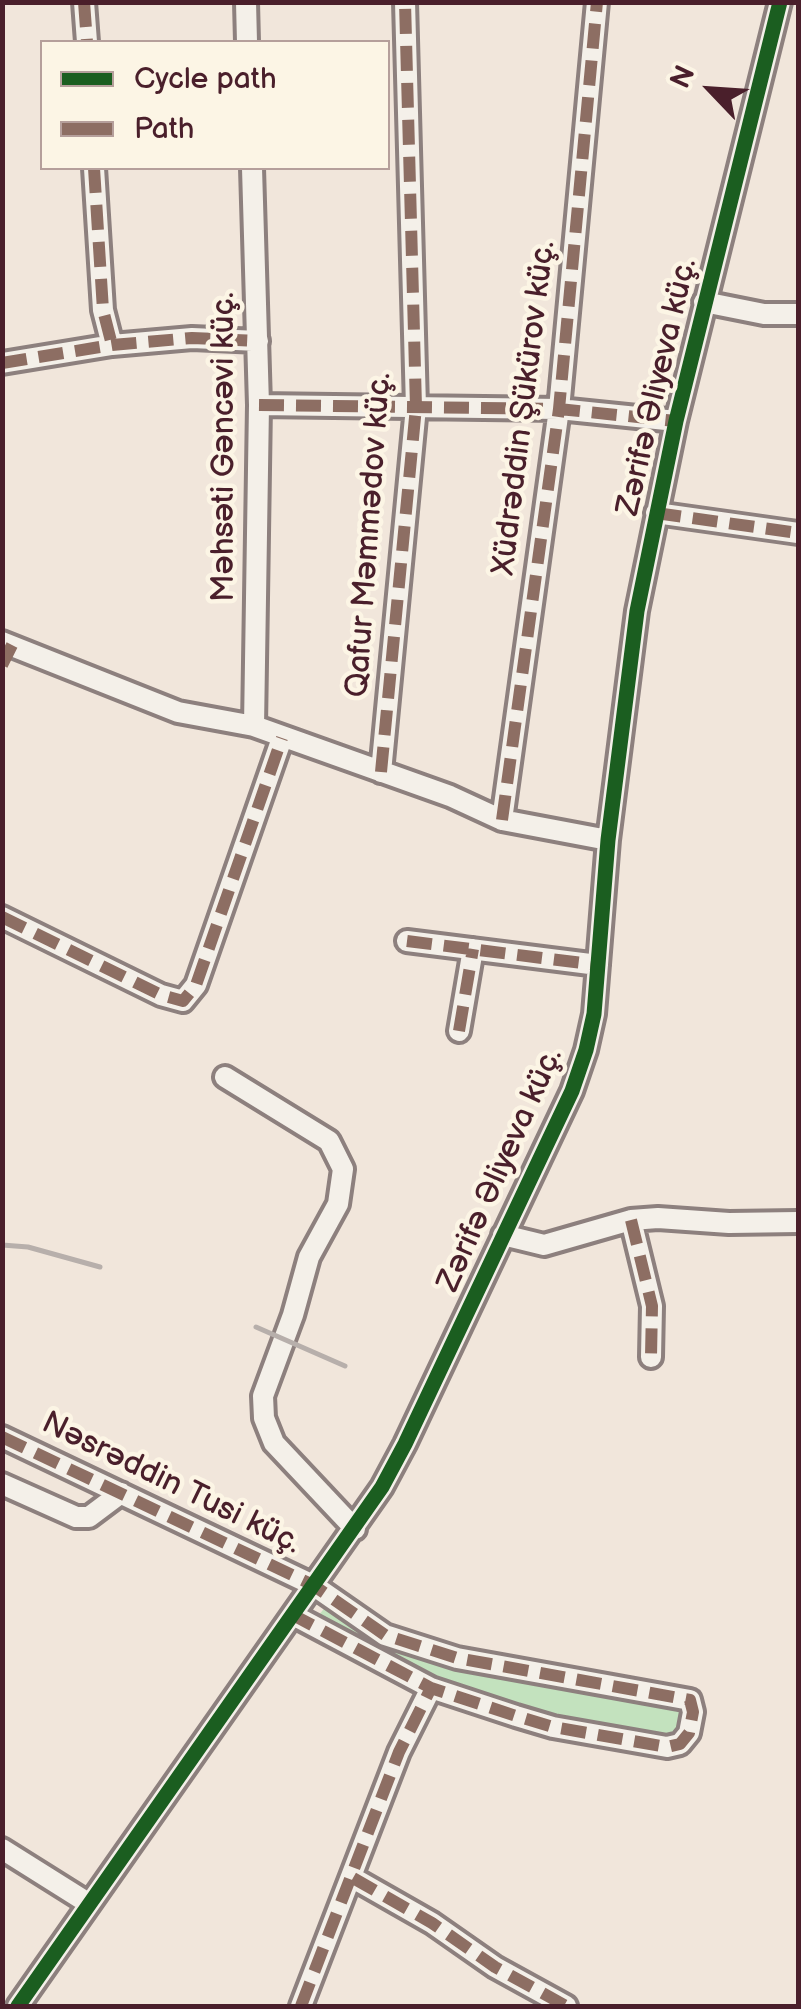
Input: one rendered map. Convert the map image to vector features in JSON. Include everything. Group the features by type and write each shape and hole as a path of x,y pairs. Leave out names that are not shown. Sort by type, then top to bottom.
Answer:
{"street":[{"path":"84,2 87,40"},
{"path":"246,2 247,40"},
{"name":"Qafur Məmmədov küç.","path":"381,772 416,407 405,2"},
{"name":"Xüdrəddin Şükürov küç.","path":"502,820 559,410 597,2"},
{"name":"Zərifə Əliyeva küç.","path":"18,2006 355,1529 405,1444 572,1091 590,1032 608,840 637,610 676,421 780,2"},
{"path":"94,170 103,310 112,344"},
{"name":"Məhsəti Gəncəvi küç.","path":"252,170 259,406 254,726"},
{"path":"704,302 764,314 798,314"},
{"path":"2,363 112,344 192,338 258,342"},
{"path":"259,406 559,410 676,421"},
{"path":"656,513 798,533"},
{"path":"2,665 8,644 178,712 254,726 450,796 502,820 608,840"},
{"path":"2,917 161,995 183,1001 196,986 282,738"},
{"path":"407,942 598,966"},
{"path":"459,1031 473,950"},
{"path":"224,1077 329,1141 344,1169 338,1204 309,1257 293,1316 263,1396 264,1418 274,1443 355,1529"},
{"path":"631,1220 652,1306 651,1357"},
{"path":"502,1235 544,1244 631,1220 798,1222"},
{"name":"Nəsrəddin Tusi küç.","path":"2,1437 314,1586 384,1635 456,1658 679,1696 690,1700 694,1712 689,1733 680,1744 667,1747 553,1726 430,1688"},
{"path":"2,1484 76,1517 90,1517 121,1494"},
{"path":"293,1615 430,1688 399,1752 302,2006"},
{"path":"2,1850 88,1903"},
{"path":"353,1878 432,1922 494,1967 566,2006"}],"green space":[{"path":"330,1601 379,1638 679,1704 681,1725 671,1738 660,1740 513,1705 411,1671 315,1620"}],"railway":[{"path":"2,1245 28,1247 100,1267"},
{"path":"256,1327 345,1366"}],"marked path":[{"path":"84,2 87,40"},
{"path":"381,772 416,407 405,2"},
{"path":"502,820 559,409 597,2"},
{"path":"94,170 103,310 112,345"},
{"path":"2,363 112,345 192,338 258,341"},
{"path":"259,405 559,409 676,421"},
{"path":"656,513 798,533"},
{"path":"2,665 12,645"},
{"path":"2,917 161,995 183,1001 196,985 282,738"},
{"path":"407,941 598,965"},
{"path":"459,1031 473,949"},
{"path":"631,1220 652,1306 651,1357"},
{"path":"2,1437 313,1585 385,1635 457,1658 690,1700 693,1712 689,1733 680,1744 667,1747 553,1727 516,1716 431,1688 293,1615"},
{"path":"301,2006 399,1752 431,1688"},
{"path":"353,1878 432,1923 495,1967 566,2006"}],"cycle path":[{"path":"18,2006 382,1487 572,1091 594,1014 608,840 637,611 676,421 780,2"}]}
